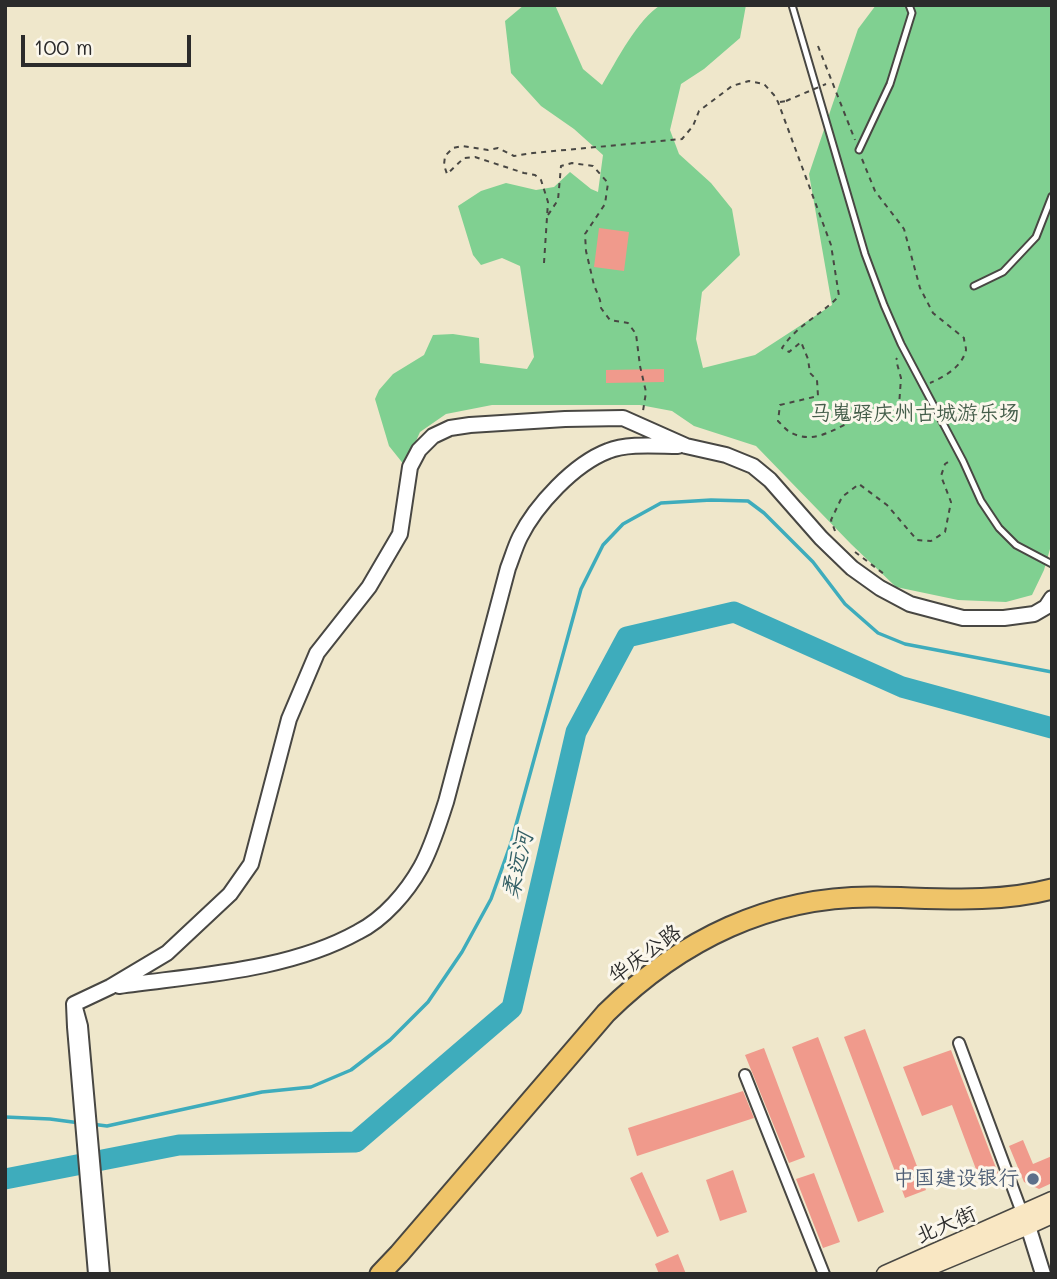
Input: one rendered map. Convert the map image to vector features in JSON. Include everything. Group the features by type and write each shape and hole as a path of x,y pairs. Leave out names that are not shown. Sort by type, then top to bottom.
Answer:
{"highway":[{"name":"华庆公路","path":"380,1274 606,1013 650,974 696,944 749,919 785,907 815,901 875,897 997,898 1052,889"},
{"name":"华庆公路","path":"389,1274 611,1016 653,978 699,948 751,924 817,906 876,903 998,904 1052,895"}],"main road":[{"path":"1025,1220 1052,1200"},
{"path":"1025,1220 1052,1215"},
{"name":"北大街","path":"885,1274 1025,1220"},
{"name":"北大街","path":"913,1274 1025,1220"}],"street":[{"path":"102,1274 74,1004 110,987 167,953 230,894 251,864 289,719 317,653 369,587 400,534 410,467 419,450 433,436 450,428 470,425 624,418 686,446 726,455 753,466 770,480 852,569 910,604 963,618 1004,618 1034,614 1046,607 1052,598"},
{"path":"110,987 245,968 295,958 360,932 382,915 403,892 421,866 434,836 446,802 508,568 520,537 558,487 583,464 609,450 642,446 686,446"},
{"path":"77,1027 96,1274"},
{"path":"959,1043 1043,1274"},
{"path":"745,1075 824,1274"}],"lane":[{"path":"792,5 865,254 903,348 981,500 999,528 1016,545 1052,564"},
{"path":"859,150 890,84 912,13 909,5"},
{"path":"974,286 1003,272 1035,237 1052,196"}],"path":[{"path":"818,46 875,191 904,229 920,288 933,313 964,338 966,350 958,365 945,376 923,386"},
{"path":"544,263 548,202 541,180 535,175 475,157 464,158 447,174 445,156 453,148 498,148 514,156 682,139 693,126 699,111 732,86 749,81 764,84 779,102 831,246 839,296 789,336 782,348 789,352 802,342 810,373 817,380 818,396 780,405 778,421 790,432 808,438 830,433 867,415 888,412 899,406 901,378 896,360 903,348"},
{"path":"779,102 832,82"},
{"path":"547,216 558,200 561,166 572,163 593,166 608,183 605,204 585,234 586,251 601,307 610,320 628,323 636,334 646,392 640,425"},
{"path":"837,538 831,520 842,497 859,484 887,505 917,540 931,541 945,532 951,502 942,476 945,464 959,454"},
{"path":"847,546 890,579"}],"green space":[{"name":"马嵬驿庆州古城游乐场","path":"524,5 555,5 583,69 602,85 636,30 652,11 661,5 746,5 740,38 704,69 681,84 670,130 679,154 711,183 732,209 740,255 702,292 696,339 703,368 755,355 832,305 809,174 858,29 876,5 1052,5 1052,542 1044,570 1032,595 1006,602 958,600 896,587 756,446 694,426 672,411 640,405 492,405 446,414 420,432 405,466 389,446 375,399 393,374 424,355 433,335 453,334 479,338 480,363 527,369 534,357 520,266 502,258 481,265 473,255 458,206 481,191 506,183 536,190 554,187 570,172 598,192 603,155 574,129 541,106 511,73 505,21"}],"building":[{"path":"599,228 629,232 624,271 594,267"},
{"path":"664,369 664,382 606,383 606,370"},
{"path":"865,1029 926,1190 905,1198 844,1037"},
{"path":"818,1037 884,1212 858,1222 792,1047"},
{"path":"764,1048 805,1157 789,1163 745,1055"},
{"path":"951,1050 1001,1181 983,1188 952,1105 922,1116 903,1067"},
{"path":"743,1091 754,1118 637,1156 628,1128"},
{"path":"1023,1140 1033,1164 1052,1156 1052,1183 1039,1189 1024,1182 1009,1146"},
{"path":"733,1170 747,1212 720,1221 706,1180"},
{"path":"642,1172 669,1232 657,1237 630,1178"},
{"path":"814,1173 840,1242 823,1248 796,1179"},
{"path":"678,1254 686,1274 659,1274 655,1264"}],"waterway":[{"path":"91,1124 107,1126 262,1092 311,1087 351,1070 390,1040 428,1002 462,952 491,899 511,843 581,589 603,545 623,524 661,503 748,501 764,513 813,562 845,604 878,633 905,644 1052,672"},
{"name":"柔远河","path":"5,1179 179,1145 356,1142 512,1008 576,732 627,637 734,612 902,687 1052,728"},
{"path":"5,1117 80,1123"}],"place":[{"name":"中国建设银行","path":"1033,1179"}]}
